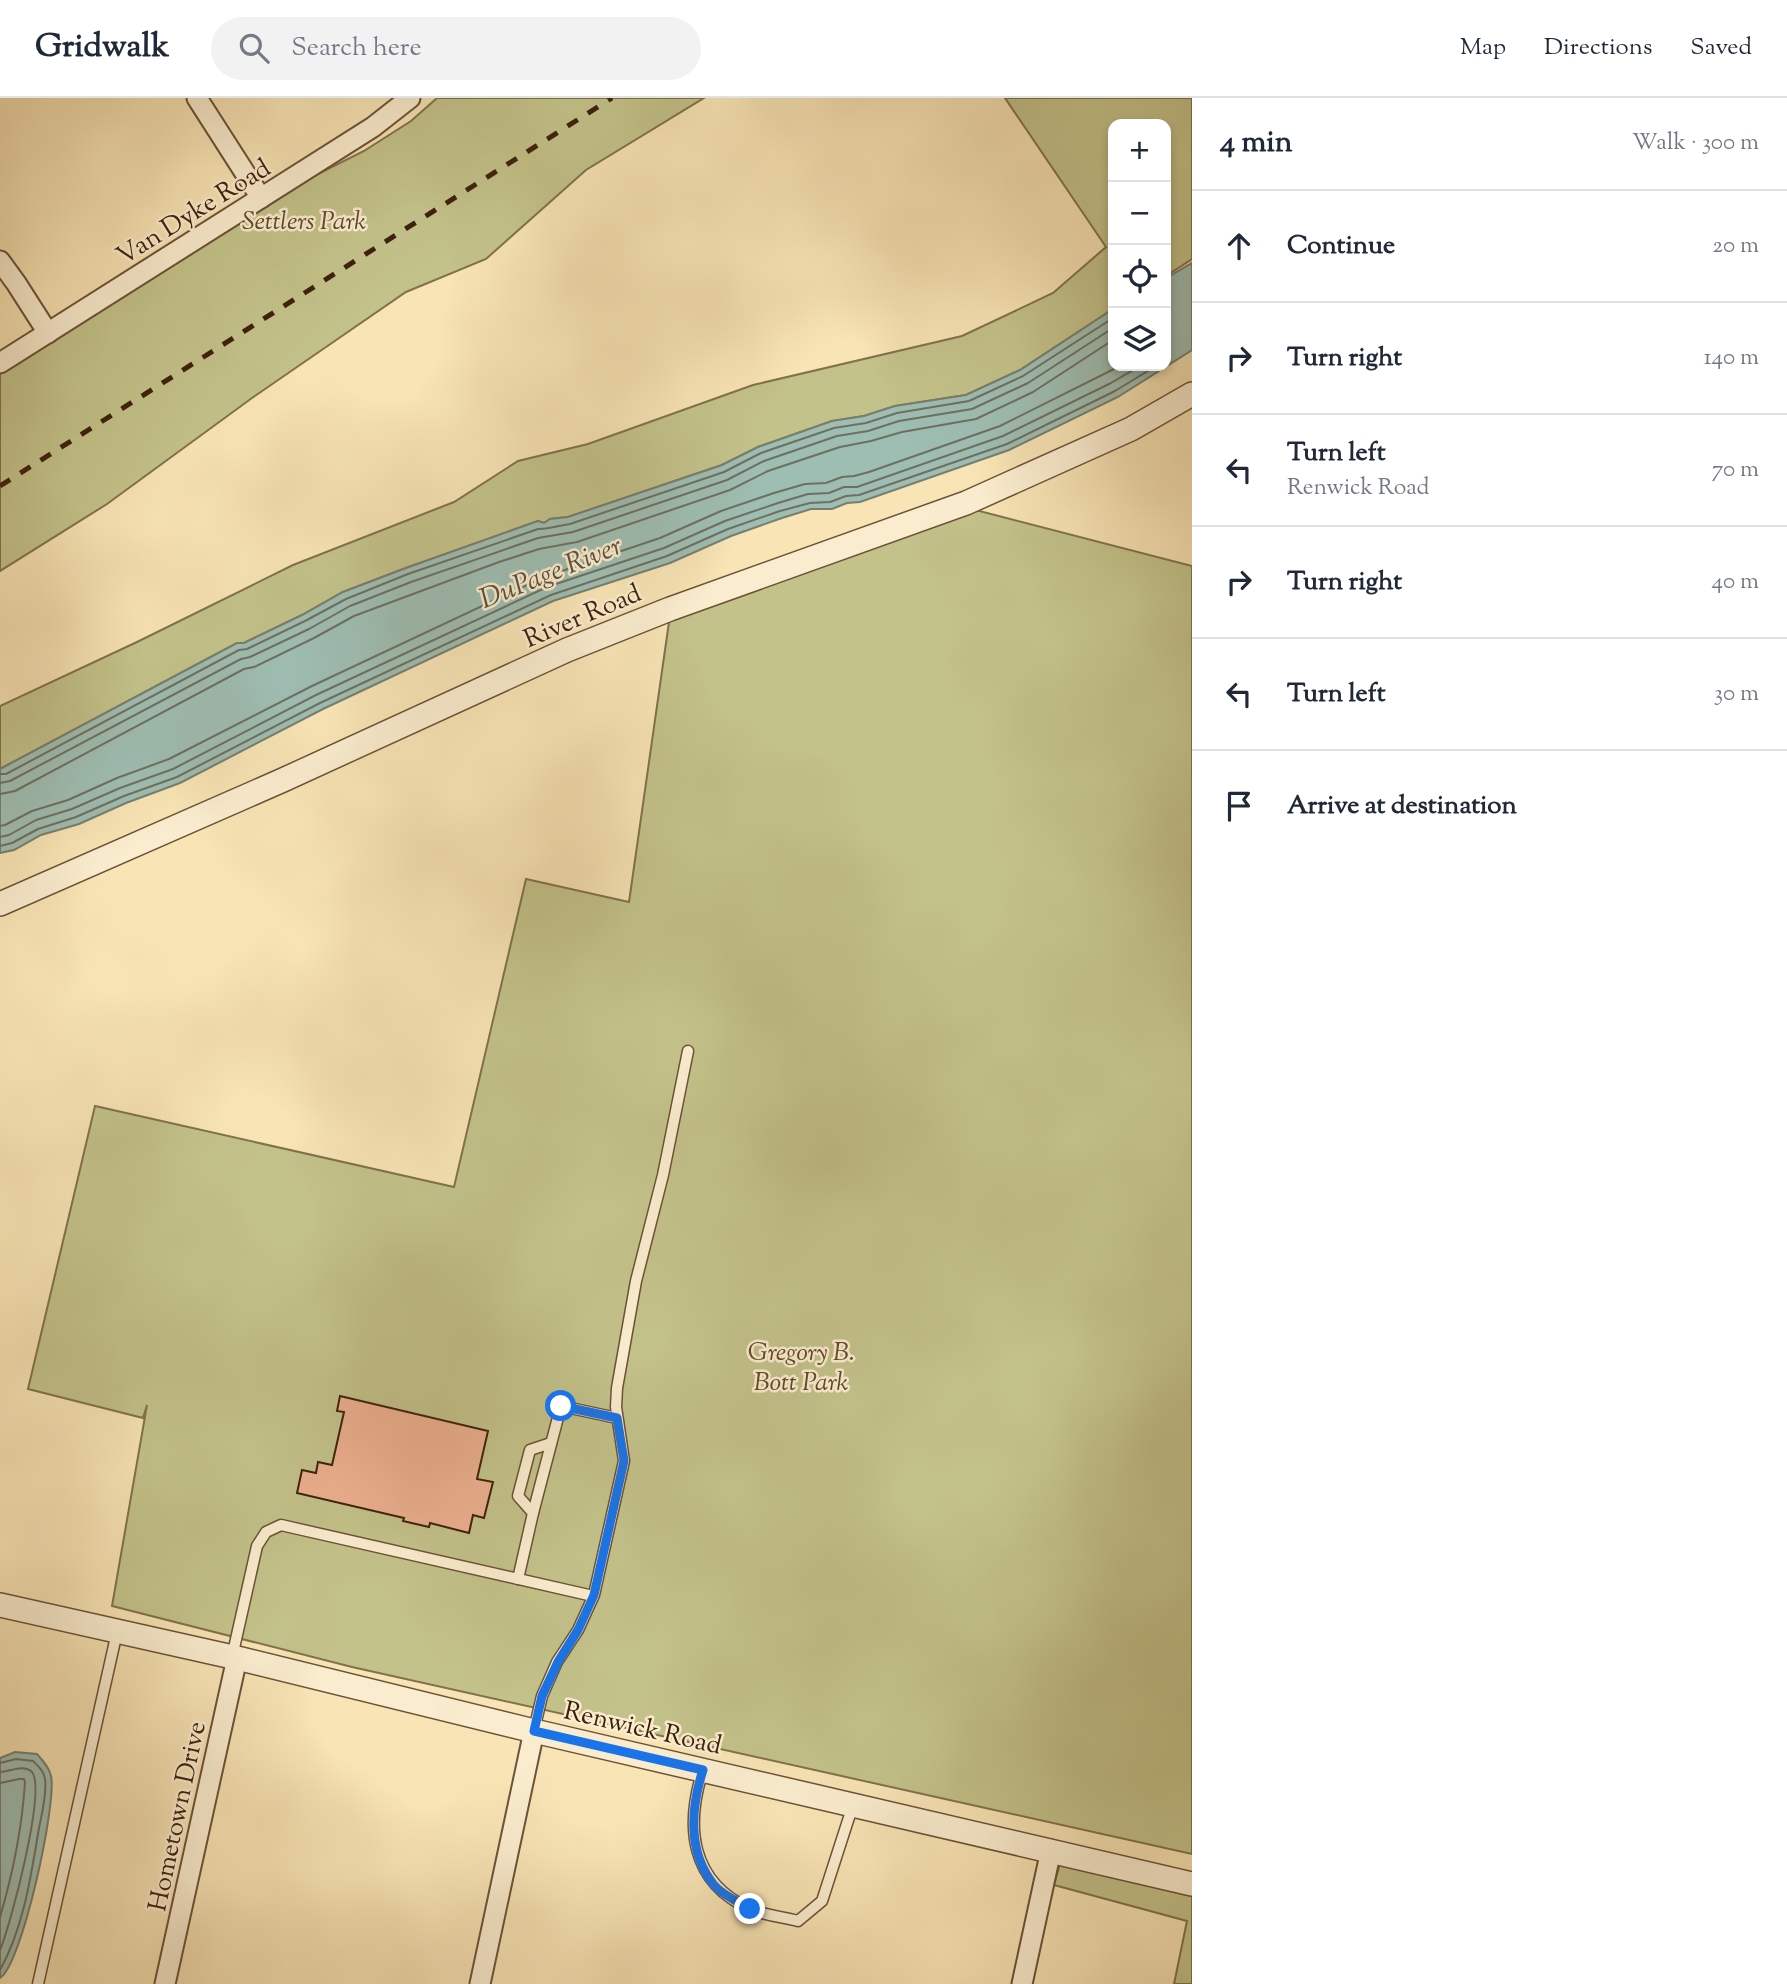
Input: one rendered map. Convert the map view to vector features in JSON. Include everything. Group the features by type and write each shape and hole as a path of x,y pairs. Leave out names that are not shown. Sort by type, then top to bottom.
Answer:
{"street":[{"path":"197,98 261,198"},
{"name":"Van Dyke Road","path":"0,363 373,127 410,98"},
{"path":"0,261 48,333"},
{"name":"River Road","path":"0,904 296,774 567,650 683,605 966,503 1130,429 1192,394"},
{"name":"Renwick Road","path":"0,1605 1192,1884"},
{"name":"Hometown Drive","path":"165,1984 234,1658"},
{"path":"480,1984 534,1731"},
{"path":"1022,1984 1051,1850"}],"lane":[{"path":"534,1731 542,1696 593,1596 624,1461 617,1418 617,1388 636,1281 663,1175 688,1051"},
{"path":"518,1579 561,1406 617,1418"},
{"path":"533,1513 518,1496 530,1450 551,1443"},
{"path":"234,1658 257,1546 266,1532 281,1525 593,1596"},
{"path":"38,1984 117,1631"},
{"path":"703,1770 695,1794 693,1823 699,1858 715,1887 750,1909 797,1921 822,1901 853,1804"}],"green space":[{"name":"Settlers Park","path":"437,98 704,98 586,170 486,259 406,292 252,398 107,504 0,571 0,373 294,186 364,151 411,121"},
{"path":"1005,98 1192,98 1192,259 1171,273 1171,119 1108,119 1108,312 1020,370 966,395 895,406 864,416 832,421 758,447 722,465 568,517 550,519 544,523 538,521 343,592 244,643 237,643 0,769 0,706 293,565 454,502 518,461 588,444 753,385 962,336 1053,293 1106,247"},
{"name":"Gregory B. Bott Park","path":"964,507 1192,566 1192,1854 352,1667 112,1606 147,1405 143,1418 28,1389 95,1106 454,1187 526,879 629,902 670,615"},
{"path":"1063,1853 1192,1882 1192,1984 1174,1984 1187,1921 1054,1885"}],"water":[{"path":"1192,263 1192,350 1171,363 1171,308 1171,275"},
{"name":"DuPage River","path":"1108,312 1108,371 1159,371 1118,397 1009,450 860,502 847,503 832,509 811,509 782,518 731,536 670,563 553,601 323,709 180,783 79,824 41,835 14,850 0,853 0,769 237,643 244,643 343,592 538,521 544,523 550,519 568,517 722,465 758,447 832,421 864,416 895,406 966,395 1020,370"},
{"path":"15,1752 37,1754 46,1764 51,1776 51,1792 43,1848 27,1915 9,1967 0,1978 0,1758"}],"building":[{"path":"340,1396 488,1431 477,1479 493,1482 484,1518 473,1515 469,1533 430,1523 429,1527 403,1521 404,1518 297,1493 302,1470 316,1473 318,1462 332,1465 344,1412 337,1411"}],"railway":[{"path":"0,486 612,98"}],"route":[{"path":"561,1406 617,1418 624,1461 594,1595 542,1696 534,1731 703,1770 695,1794 693,1823 700,1861 715,1887 750,1909"}]}
